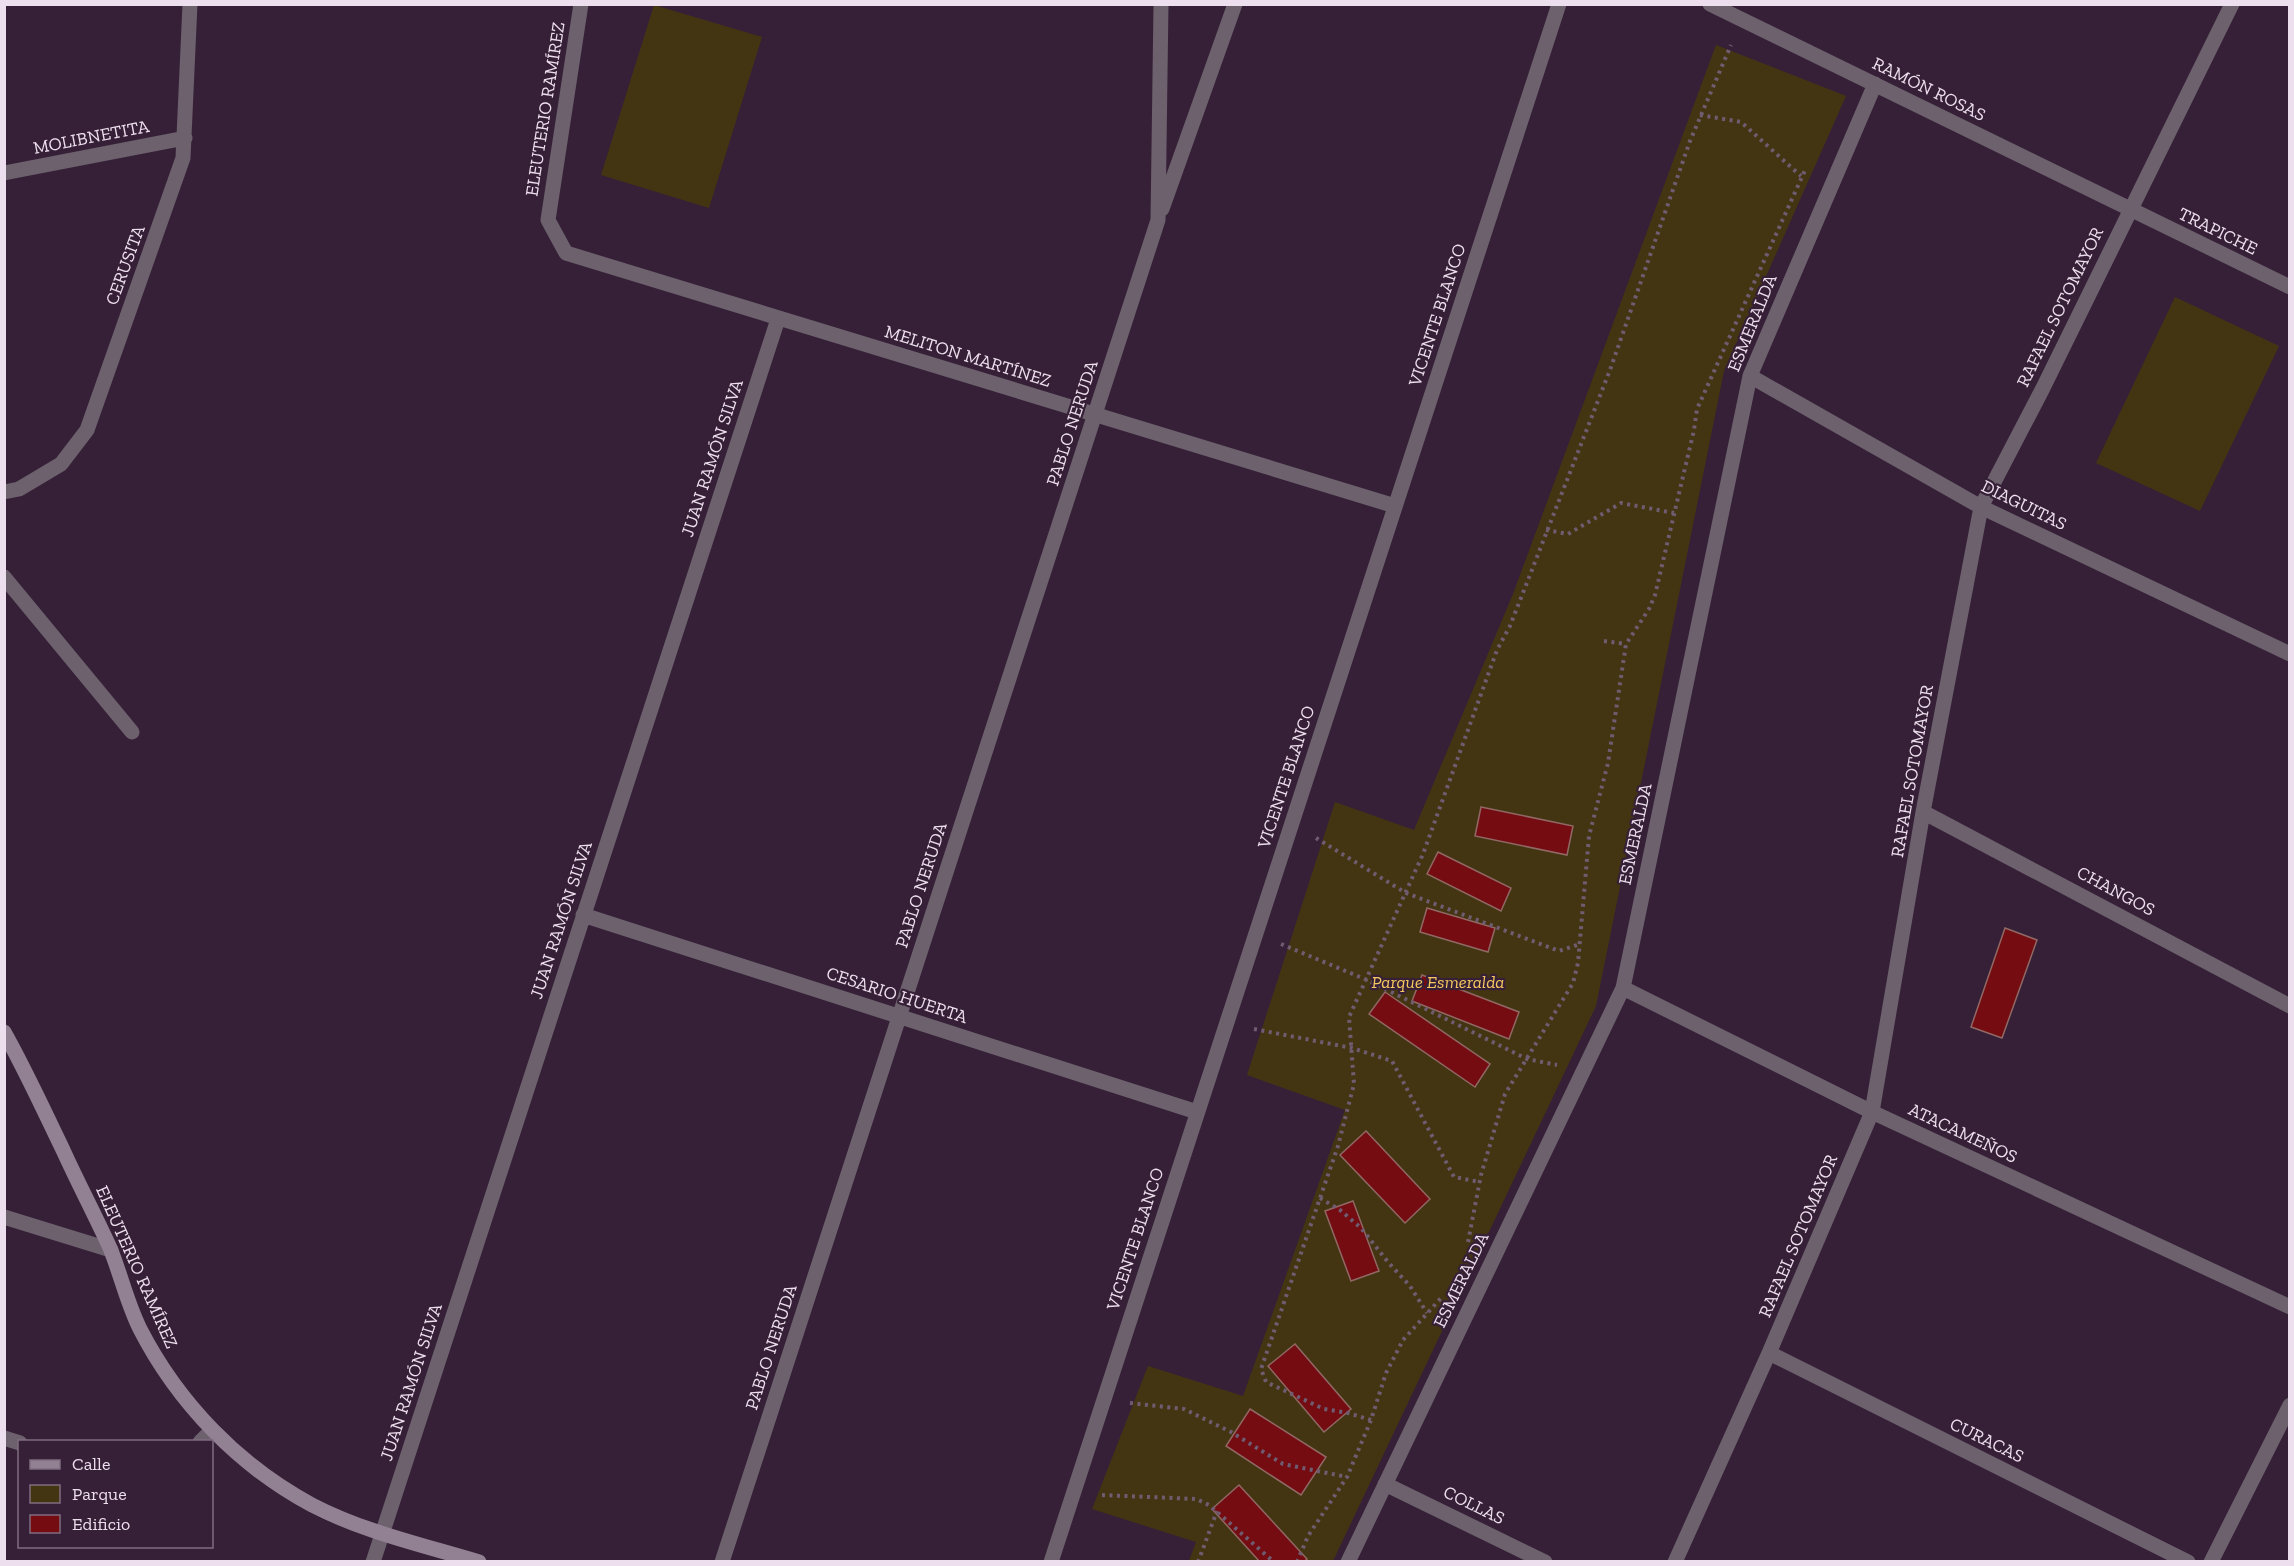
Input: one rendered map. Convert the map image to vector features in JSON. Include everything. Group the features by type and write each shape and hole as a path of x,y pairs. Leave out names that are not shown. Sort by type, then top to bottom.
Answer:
{"street":[{"name":"CERUSITA","path":"4,492 19,489 61,464 87,430 183,158 190,4"},
{"name":"ELEUTERIO RAMÍREZ","path":"548,220 581,4"},
{"name":"PABLO NERUDA","path":"1158,220 1161,4"},
{"name":"PABLO NERUDA","path":"722,1562 1158,220 1235,4"},
{"name":"VICENTE BLANCO","path":"1051,1562 1559,4"},
{"name":"RAMÓN ROSAS","path":"1710,4 2130,208"},
{"name":"RAFAEL SOTOMAYOR","path":"1675,1562 1769,1353 1872,1112 1923,812 1981,507 2042,390 2232,4"},
{"name":"ESMERALDA","path":"1348,1562 1623,988 1750,375 1875,84"},
{"name":"MOLIBNETITA","path":"4,173 184,138"},
{"name":"TRAPICHE","path":"2130,208 2289,287"},
{"name":"MELITON MARTÍNEZ","path":"548,220 566,253 1395,506"},
{"name":"JUAN RAMÓN SILVA","path":"373,1562 778,319"},
{"name":"DIAGUITAS","path":"1750,375 1981,507 2289,654"},
{"path":"4,577 132,732"},
{"name":"CHANGOS","path":"1923,812 2289,1006"},
{"name":"CESARIO HUERTA","path":"584,915 1197,1112"},
{"name":"ATACAMEÑOS","path":"1623,988 1872,1112 2289,1307"},
{"name":"ELEUTERIO RAMÍREZ","path":"4,1032 111,1250 123,1290 140,1328 160,1365 212,1430 243,1459 312,1504 382,1533 480,1562"},
{"path":"4,1217 111,1250"},
{"name":"CURACAS","path":"1769,1353 2188,1562"},
{"path":"2211,1562 2289,1405"},
{"path":"202,1440 212,1430"},
{"name":"COLLAS","path":"1385,1484 1545,1562"}],"path":[{"path":"1371,1420 1324,1409 1266,1383 1261,1369 1338,1146 1354,1084 1349,1017 1423,854 1497,650 1510,626 1610,370 1700,115 1742,20"},
{"path":"1700,115 1741,122 1802,176"},
{"path":"1465,1250 1480,1182 1505,1094 1573,983 1580,945 1589,836 1608,763 1626,644 1649,609 1655,595 1697,409 1807,166"},
{"path":"1546,530 1568,534 1621,503 1674,513"},
{"path":"1604,641 1626,644"},
{"path":"1292,823 1406,893 1559,951 1580,945"},
{"path":"1256,933 1367,980 1527,1059 1584,1070"},
{"path":"1226,1023 1352,1048 1392,1061 1454,1177 1480,1182"},
{"path":"1320,1198 1340,1210 1361,1228 1410,1286 1427,1313"},
{"path":"1297,1562 1308,1536 1347,1477 1371,1420 1386,1373 1403,1341 1445,1294"},
{"path":"1103,1401 1184,1409 1231,1432 1283,1464 1347,1477"},
{"path":"1072,1494 1196,1499 1217,1511 1274,1562"},
{"path":"1198,1562 1217,1511"}],"green space":[{"path":"654,5 762,37 709,208 601,175"},
{"name":"Parque Esmeralda","path":"1716,45 1846,96 1724,371 1596,1006 1333,1561 1189,1561 1196,1542 1092,1509 1148,1366 1243,1396 1345,1110 1247,1075 1335,802 1414,830 1513,594"},
{"path":"2175,297 2279,346 2200,511 2096,463"}],"building":[{"path":"1481,807 1573,826 1567,855 1475,836"},
{"path":"1438,852 1511,888 1501,911 1427,874"},
{"path":"1427,908 1495,928 1488,952 1420,932"},
{"path":"2005,928 2037,940 2002,1038 1971,1027"},
{"path":"1422,975 1519,1012 1509,1039 1412,1001"},
{"path":"1385,992 1490,1064 1475,1087 1369,1014"},
{"path":"1366,1131 1430,1199 1405,1223 1340,1155"},
{"path":"1353,1201 1379,1271 1351,1281 1325,1211"},
{"path":"1295,1344 1351,1409 1324,1432 1268,1366"},
{"path":"1250,1409 1326,1457 1301,1495 1226,1446"},
{"path":"1239,1485 1307,1559 1304,1562 1260,1562 1212,1509"}]}
